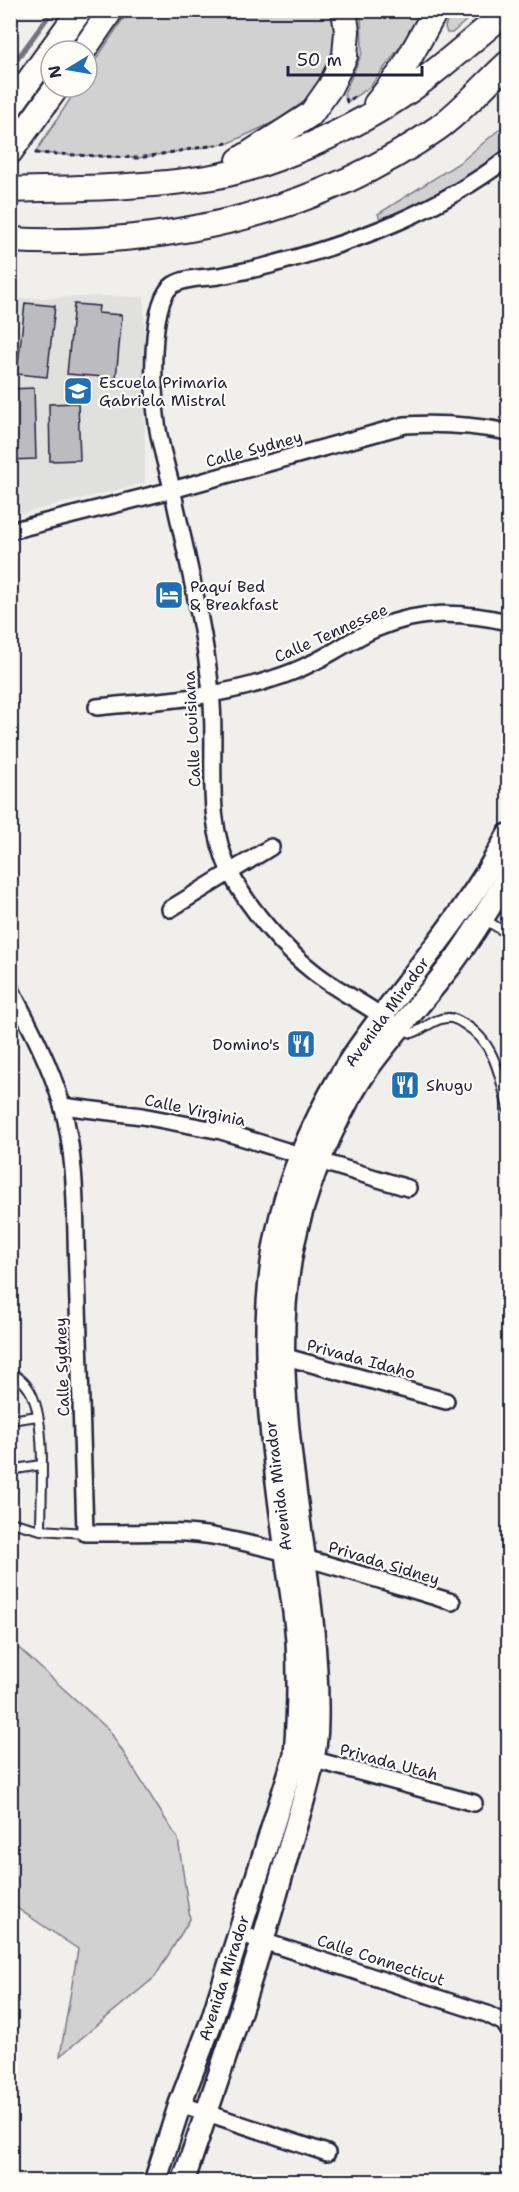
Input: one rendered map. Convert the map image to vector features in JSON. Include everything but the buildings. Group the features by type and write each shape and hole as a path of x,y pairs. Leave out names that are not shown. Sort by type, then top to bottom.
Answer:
{"main road":[{"path":"10,107 80,10"},
{"path":"91,39 111,10"},
{"path":"208,178 311,114 330,87 345,56 347,32 344,10"},
{"path":"363,120 402,71 436,10"},
{"path":"11,190 137,187 208,178 261,164 363,120 409,91 508,11"},
{"path":"10,240 46,242 142,235 207,225 273,210 328,190 439,127 508,63"},
{"path":"10,152 48,99"},
{"path":"10,256 46,242"},
{"name":"Avenida Mirador","path":"309,1158 337,1082 359,1047 463,911 508,835"},
{"name":"Avenida Mirador","path":"183,2181 264,1940 304,1758 299,1714 296,1556 269,1406 275,1354 270,1281 276,1242 289,1188 366,1071 453,962 483,919 508,877"},
{"name":"Avenida Mirador","path":"155,2181 180,2104 212,2020 238,1933 304,1758"}],"street":[{"name":"Calle Louisiana","path":"399,1029 314,973 249,905 230,872 218,836 214,805 212,694 203,638 157,423 153,359 159,311 163,296 172,285 277,263 384,229 429,209 479,180 508,158"},
{"name":"Calle Sydney","path":"10,531 172,490 405,426 471,425 508,432"},
{"name":"Calle Tennessee","path":"97,707 212,694 270,680 309,665 374,630 416,616 479,615 508,622"},
{"path":"170,909 271,847"},
{"name":"Calle Sydney","path":"10,988 50,1070 62,1106 71,1163 85,1533"},
{"name":"Calle Virginia","path":"62,1106 184,1122 221,1131 408,1188"},
{"name":"Privada Idaho","path":"275,1354 446,1401"},
{"path":"85,1533 171,1533 217,1537 296,1556"},
{"name":"Privada Sidney","path":"296,1556 452,1602"},
{"name":"Privada Utah","path":"304,1758 474,1803"},
{"name":"Calle Connecticut","path":"238,1933 486,2013 504,2023 508,2029"},
{"path":"180,2104 327,2153"}],"lane":[{"path":"483,919 508,934"},
{"path":"399,1029 412,1033 419,1032 438,1019 448,1017 457,1019 469,1027 478,1034 492,1053 508,1109"},
{"path":"10,1372 23,1381 30,1390 38,1416 41,1530"},
{"path":"10,1420 38,1416"},
{"path":"10,1470 40,1465"},
{"path":"10,1522 41,1530 85,1533"}],"path":[{"path":"35,153 138,158 229,143"}],"shaded area":[{"path":"450,10 477,11 452,33 447,33 445,27"},
{"path":"133,11 335,11 340,47 314,95 276,121 229,143 138,158 35,153 70,99 99,99 99,55 123,19"},
{"path":"361,11 427,11 370,87 347,102 344,94 362,53"},
{"path":"508,122 508,155 383,227 378,214 462,161"},
{"name":"Escuela Primaria Gabriela Mistral","path":"144,297 145,483 11,516 10,299"},
{"path":"11,1641 109,1730 178,1839 190,1919 155,1977 60,2056 78,1949 11,1904"}],"waterway":[{"path":"10,69 53,10"}],"place":[{"name":"Escuela Primaria Gabriela Mistral","path":"78,391"},
{"name":"Paquí Bed & Breakfast","path":"169,595"},
{"name":"Domino's","path":"301,1044"},
{"name":"Shugu","path":"405,1085"}]}
